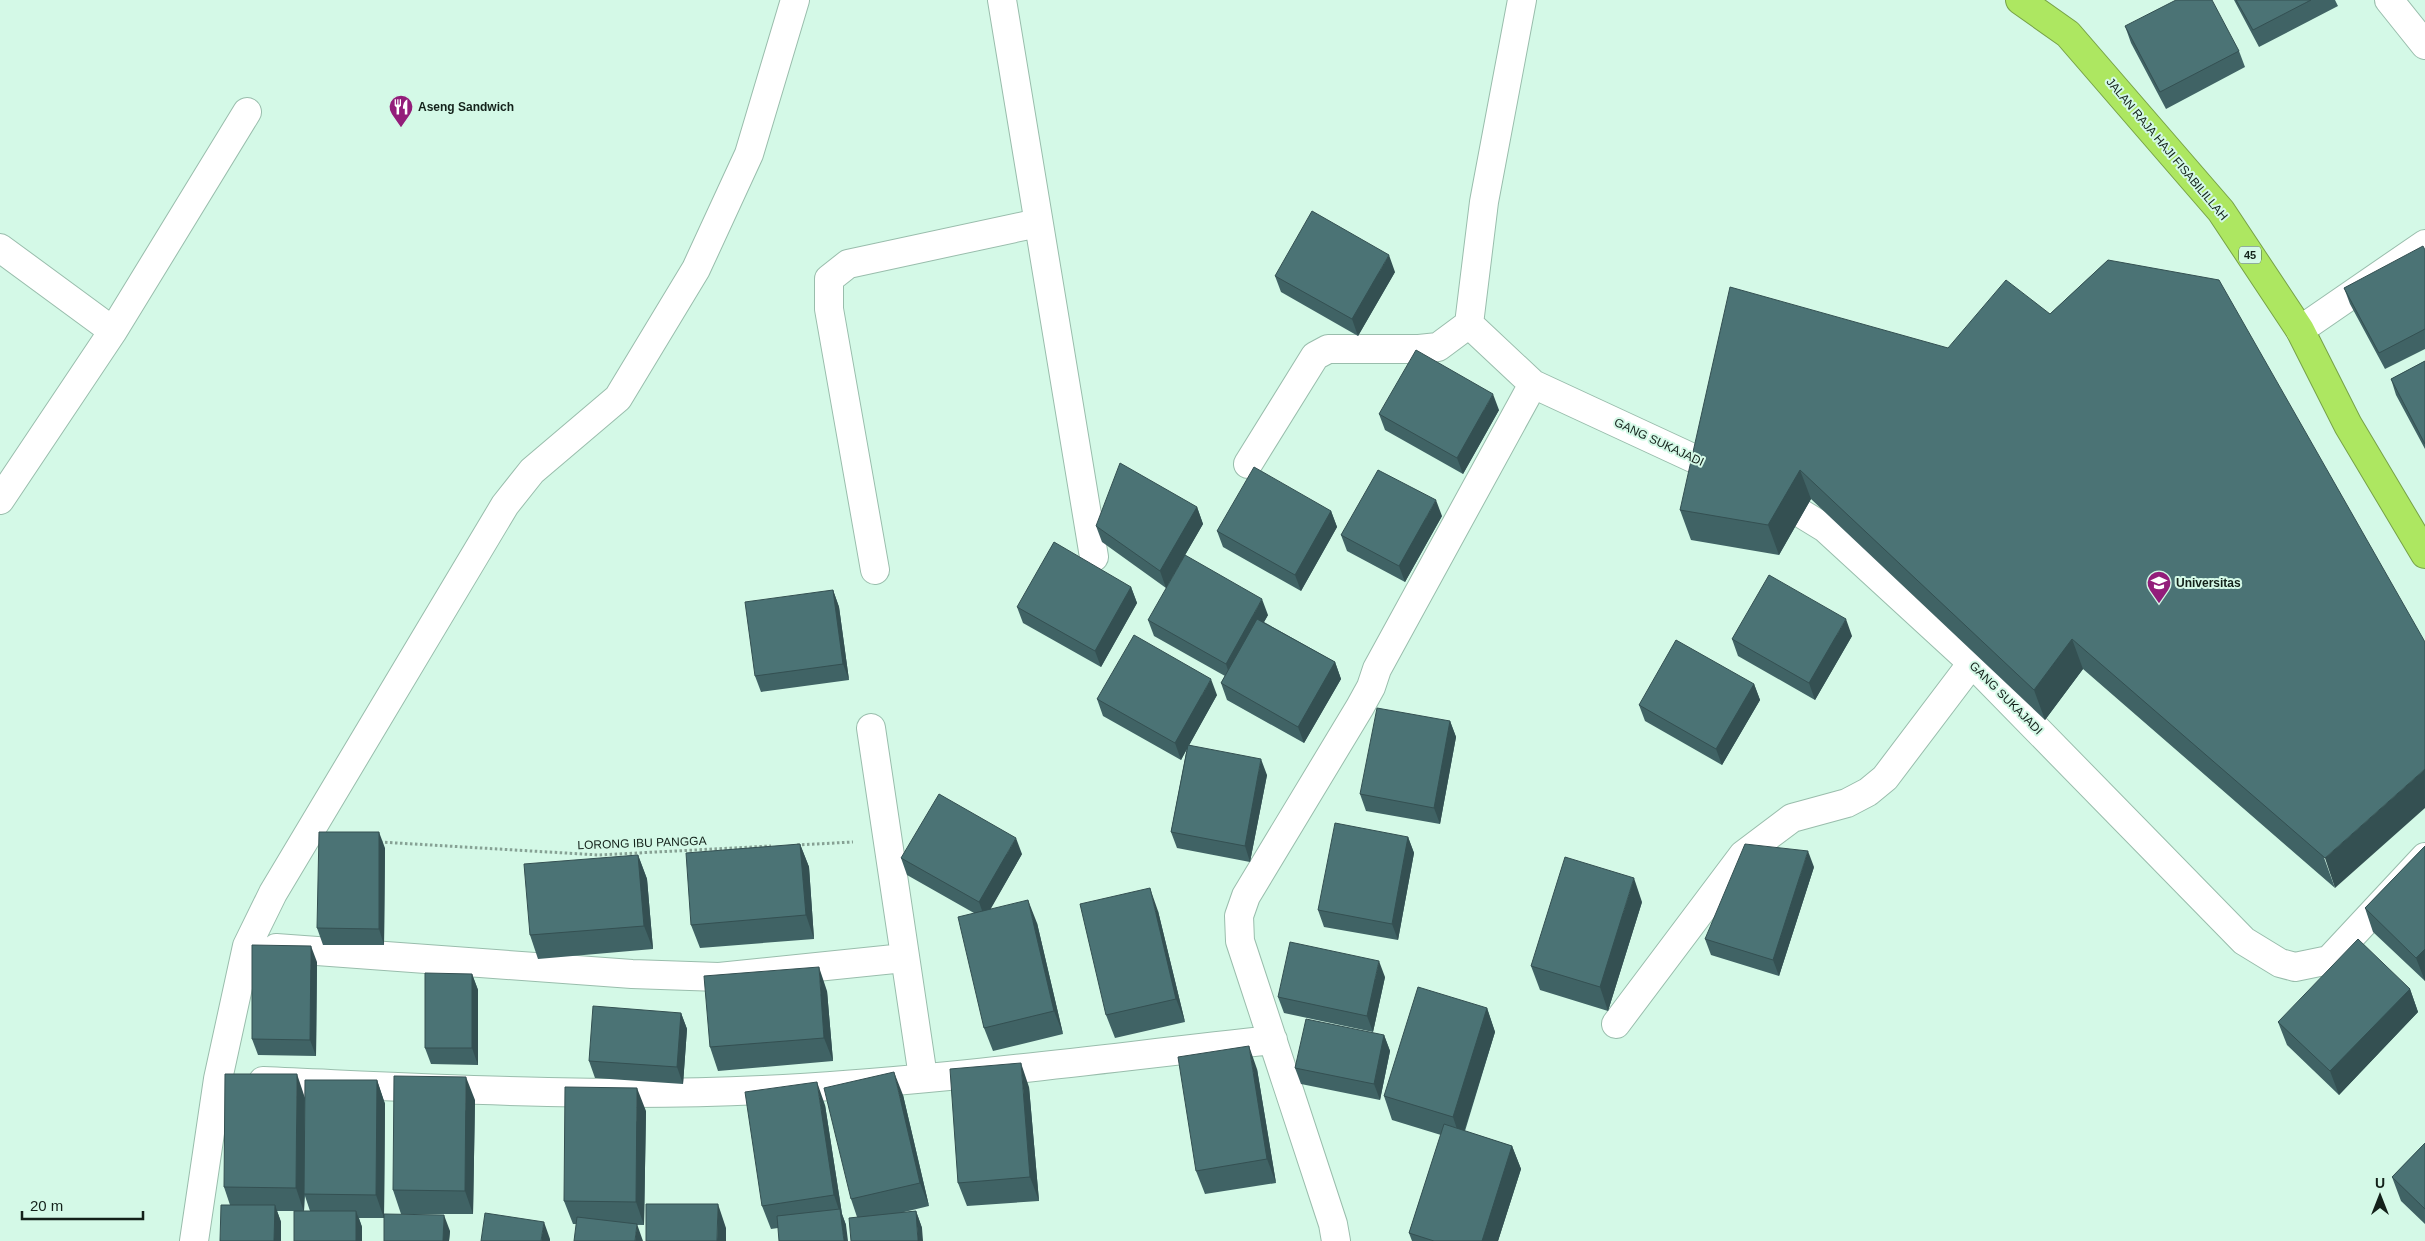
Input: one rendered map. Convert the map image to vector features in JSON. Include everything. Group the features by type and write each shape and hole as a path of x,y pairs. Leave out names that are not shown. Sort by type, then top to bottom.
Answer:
{"highway":[{"name":"JALAN RAJA HAJI FISABILILLAH","path":"2020,0 2068,34 2221,211 2300,330 2348,425 2425,554"}],"street":[{"path":"194,1241 218,1079 248,946 272,893 505,505 532,470 618,398 696,269 749,154 796,0"},
{"path":"1002,0 1094,557"},
{"path":"1248,464 1315,356 1328,349 1419,349 1438,346 1469,324 1484,202 1522,0"},
{"path":"2389,0 2425,45"},
{"path":"0,500 113,331 247,112"},
{"path":"875,570 829,310 829,279 848,264 1038,223"},
{"path":"2300,330 2425,244"},
{"path":"0,248 113,331"},
{"name":"GANG SUKAJADI","path":"1469,324 1532,384 1788,504 1825,528 1972,663 2244,941 2280,963 2295,967 2329,960 2425,857"},
{"path":"1336,1241 1333,1224 1240,941 1239,916 1246,896 1360,707 1371,687 1377,669 1532,384"},
{"path":"1616,1024 1744,854 1792,818 1846,803 1868,792 1885,778 1972,663 1993,622"},
{"path":"871,728 923,1078"},
{"path":"248,946 622,974 720,977 904,958"},
{"path":"218,1079 558,1093 762,1090 923,1078 1274,1040"}],"path":[{"path":"788,846 888,840"},
{"name":"LORONG IBU PANGGA","path":"375,841 599,855 778,846"}],"building":[{"path":"2176,0 2212,0 2239,51 2160,92 2125,26"},
{"path":"2236,0 2311,0 2253,30"},
{"path":"1312,211 1389,255 1352,319 1275,276"},
{"path":"2423,246 2425,250 2425,329 2379,353 2344,288"},
{"name":"Universitas","path":"2108,260 2219,280 2425,642 2425,769 2325,858 2072,639 2034,690 1800,470 1768,525 1680,510 1730,287 1948,348 2006,280 2050,314"},
{"path":"1416,350 1493,394 1457,458 1379,414"},
{"path":"2425,361 2425,444 2391,379"},
{"path":"1120,463 1197,507 1160,571 1096,526"},
{"path":"1254,467 1331,511 1295,575 1217,531"},
{"path":"1378,470 1436,500 1399,566 1341,535"},
{"path":"1054,542 1131,587 1095,651 1017,607"},
{"path":"1185,555 1262,599 1226,664 1148,620"},
{"path":"1769,575 1846,619 1809,683 1732,639"},
{"path":"833,590 843,664 755,676 745,602"},
{"path":"1257,619 1335,662 1298,727 1221,683"},
{"path":"1134,635 1211,679 1175,743 1097,699"},
{"path":"1676,640 1754,684 1716,749 1639,705"},
{"path":"1377,708 1450,721 1434,808 1360,794"},
{"path":"1188,745 1261,759 1245,846 1171,832"},
{"path":"939,794 1016,838 979,902 901,858"},
{"path":"1335,823 1408,837 1392,924 1318,910"},
{"path":"319,832 379,832 379,929 317,928"},
{"path":"800,844 806,915 691,925 686,853"},
{"path":"1745,844 1808,851 1773,960 1705,939"},
{"path":"2425,846 2425,949 2416,958 2365,908"},
{"path":"638,855 644,926 530,935 524,864"},
{"path":"1565,857 1634,878 1600,987 1531,966"},
{"path":"1150,888 1176,999 1106,1015 1080,904"},
{"path":"1028,900 1054,1011 984,1028 958,917"},
{"path":"2358,939 2410,989 2330,1071 2278,1022"},
{"path":"1290,942 1379,961 1367,1016 1278,997"},
{"path":"252,945 311,946 310,1040 252,1039"},
{"path":"819,967 824,1038 710,1047 704,976"},
{"path":"425,973 472,974 472,1048 425,1048"},
{"path":"1418,987 1487,1008 1453,1117 1384,1096"},
{"path":"593,1006 681,1013 677,1067 589,1061"},
{"path":"1306,1019 1384,1035 1374,1084 1295,1068"},
{"path":"1249,1046 1267,1159 1196,1171 1178,1057"},
{"path":"1021,1063 1030,1177 958,1183 950,1069"},
{"path":"894,1072 920,1183 851,1199 824,1088"},
{"path":"225,1074 297,1074 296,1188 224,1187"},
{"path":"394,1076 466,1077 465,1191 393,1190"},
{"path":"305,1080 377,1080 376,1195 304,1194"},
{"path":"817,1082 834,1195 762,1206 745,1092"},
{"path":"565,1087 637,1088 636,1202 564,1201"},
{"path":"1444,1124 1512,1146 1482,1241 1434,1241 1409,1233"},
{"path":"2425,1143 2425,1209 2392,1177"},
{"path":"646,1204 718,1204 717,1241 646,1241"},
{"path":"221,1205 275,1205 274,1241 220,1241"},
{"path":"840,1209 844,1241 779,1241 777,1216"},
{"path":"294,1211 356,1211 356,1241 294,1241"},
{"path":"916,1211 918,1241 851,1241 849,1218"},
{"path":"485,1213 544,1222 541,1241 481,1241"},
{"path":"384,1214 444,1215 443,1241 384,1241"},
{"path":"577,1217 637,1224 635,1241 574,1241"}],"place":[{"name":"Aseng Sandwich","path":"401,128"},
{"name":"Universitas","path":"2159,604"}]}
